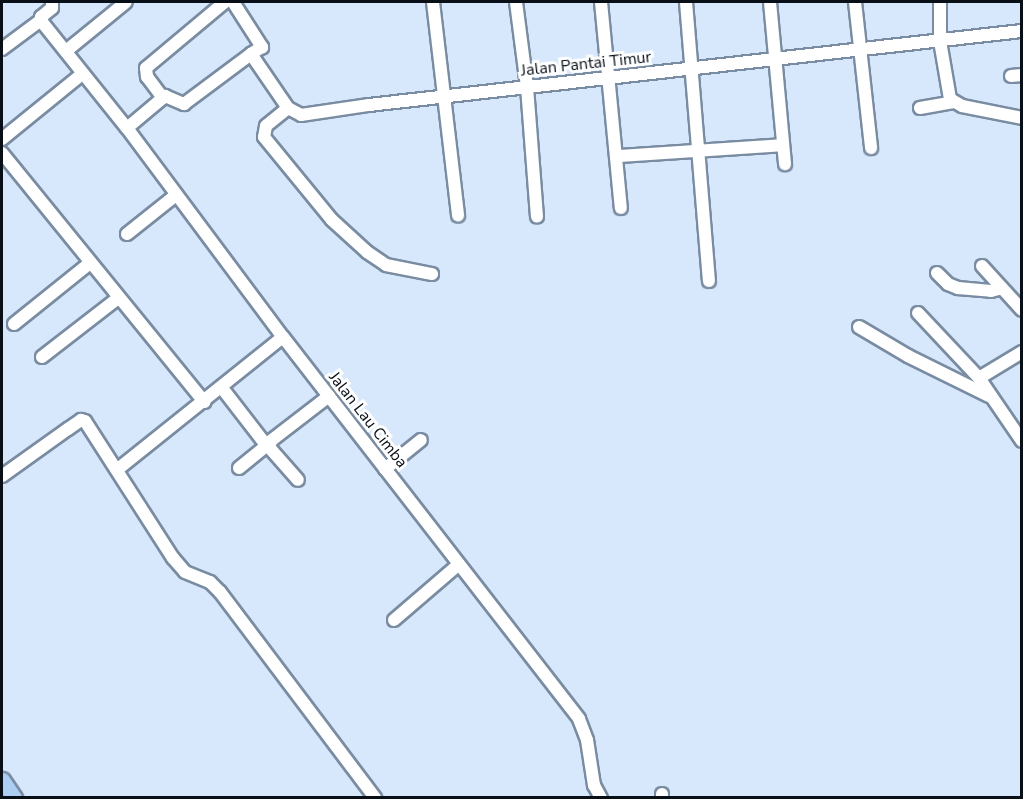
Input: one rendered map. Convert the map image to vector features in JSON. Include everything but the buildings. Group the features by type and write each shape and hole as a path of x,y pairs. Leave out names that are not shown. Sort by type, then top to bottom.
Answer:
{"main road":[{"path":"2,780 14,798"}],"street":[{"path":"2,49 41,20 52,8 52,2"},
{"path":"66,51 126,2"},
{"path":"163,98 147,78 146,68 225,2"},
{"path":"127,128 168,95 184,104 262,47 233,2"},
{"path":"433,2 446,96 458,216"},
{"path":"516,2 527,87 537,217"},
{"path":"601,2 618,156 621,208"},
{"path":"686,2 709,281"},
{"path":"770,2 785,164"},
{"path":"855,2 871,147"},
{"path":"940,2 940,41 949,95 953,102"},
{"name":"Jalan Lau Cimba","path":"41,20 127,128 283,337 579,719 585,734 594,785 600,798"},
{"name":"Jalan Pantai Timur","path":"288,108 294,113 305,115 446,96 1022,31"},
{"path":"251,54 288,108 266,126 263,133 332,220 367,252 386,265 432,274"},
{"path":"2,139 82,74"},
{"path":"920,108 953,102 1022,118"},
{"path":"618,156 783,145"},
{"path":"2,153 204,402"},
{"path":"127,234 176,195"},
{"path":"14,324 90,263"},
{"path":"982,266 1022,310"},
{"path":"937,273 948,284 958,288 991,291 1002,288"},
{"path":"42,357 118,298"},
{"path":"918,313 979,378 989,396 1022,441"},
{"path":"859,327 908,356 989,396"},
{"path":"118,469 283,337"},
{"path":"979,378 1022,352"},
{"path":"222,388 263,441 269,444 298,480"},
{"path":"239,468 329,396"},
{"path":"2,476 82,420 118,469 177,563 185,572 210,582 220,592 375,798"},
{"path":"385,469 421,440"},
{"path":"394,620 458,565"}]}
